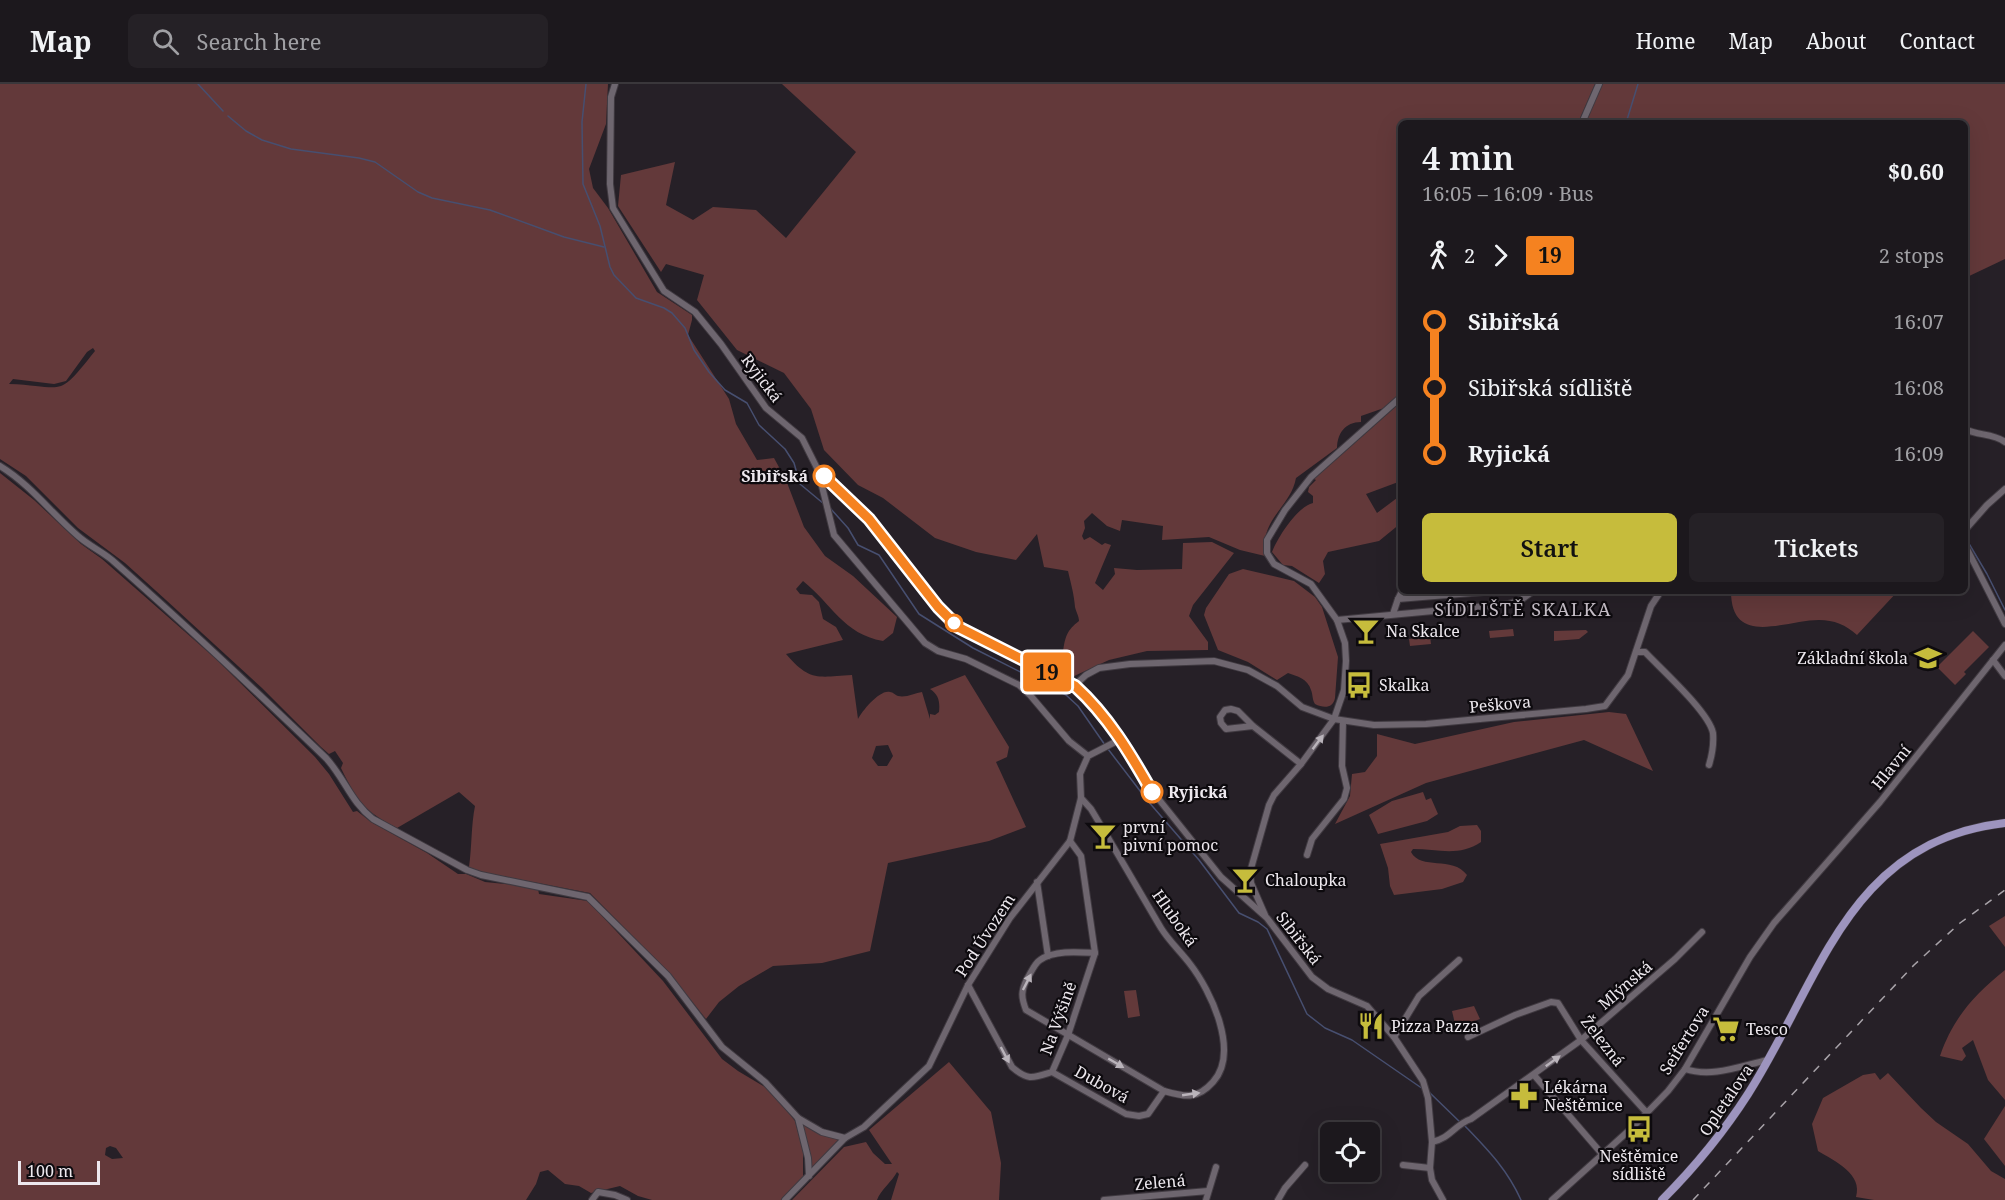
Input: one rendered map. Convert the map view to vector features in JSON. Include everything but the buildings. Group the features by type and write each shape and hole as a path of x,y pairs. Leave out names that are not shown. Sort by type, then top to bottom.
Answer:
{"main road":[{"name":"Opletalova","path":"1662,1200 1714,1141 1748,1094 1838,931 1875,884 1907,859 1938,841 1971,829 2005,823"}],"street":[{"name":"Ryjická","path":"615,84 611,97 610,184 613,208 664,291 695,312 721,344 765,408 802,438 818,470 834,535 925,643 938,651 966,658 1019,685 1030,694 1069,741 1088,756"},
{"path":"1583,120 1599,84"},
{"path":"1267,918 1251,883 1253,860 1274,795 1301,764 1334,719 1346,679 1345,643 1337,620 1311,584 1274,564 1267,553 1267,540 1285,510 1311,477 1398,401"},
{"path":"1968,430 2005,442"},
{"path":"0,466 34,492 80,538 109,558 229,665 327,758 360,808 373,819 467,870 481,875 588,897 668,976 722,1047 765,1082 798,1118 822,1132 845,1138"},
{"name":"Sibiřská","path":"818,470 869,519 938,607 958,627 1075,686 1110,723 1153,792 1221,877 1267,918 1312,977 1328,989 1367,1006 1394,1037 1425,1086 1432,1142 1430,1168 1440,1199"},
{"path":"1968,527 2005,489"},
{"path":"1968,551 2005,624"},
{"path":"1393,614 1401,594"},
{"path":"1398,600 1462,594"},
{"path":"1337,620 1508,604 1521,600 1529,594"},
{"name":"Peškova","path":"1075,686 1086,675 1099,668 1130,664 1214,661 1248,670 1277,686 1302,707 1334,719 1374,725 1426,724 1605,706 1628,675 1652,606 1659,594"},
{"name":"Hlavní","path":"1792,901 1880,802 2005,645"},
{"path":"1636,652 1645,652 1706,718 1713,734 1709,765"},
{"path":"1993,660 2005,676"},
{"path":"1252,726 1226,729 1220,717 1225,710 1238,711 1252,726 1301,764"},
{"path":"1307,855 1312,839 1344,799 1347,788 1342,766 1342,721"},
{"path":"1088,756 1121,740"},
{"name":"Pod Úvozem","path":"785,1200 845,1138 864,1126 929,1066 968,985 1010,918 1070,841 1081,798 1080,774 1088,756"},
{"name":"Hluboká","path":"1081,798 1091,809 1163,932 1192,966 1212,1001 1223,1035 1224,1060"},
{"name":"Na Výšině","path":"968,985 1012,1067 1023,1077 1032,1078 1052,1072 1068,1035 1095,953 1080,856 1070,841"},
{"path":"1037,882 1048,956 1072,952 1095,953"},
{"name":"Seifertova","path":"1551,1200 1647,1113 1685,1069 1750,957 1792,901"},
{"name":"Mlýnská","path":"1432,1142 1445,1139 1461,1124 1581,1040 1675,959 1702,932"},
{"name":"Dubová","path":"1048,956 1038,961 1022,989 1021,998 1026,1010 1068,1035 1164,1091 1184,1097 1204,1092 1218,1076 1224,1060"},
{"path":"1394,1037 1419,996 1459,960"},
{"name":"Železná","path":"1468,1037 1515,1015 1551,1002 1558,1003 1562,1006 1581,1040 1647,1113"},
{"path":"1685,1069 1712,1074 1768,1060"},
{"name":"Dubová","path":"1052,1072 1126,1114 1139,1116 1148,1114 1164,1091"},
{"path":"1534,1075 1602,1154"},
{"path":"798,1118 808,1158 808,1176"},
{"path":"1278,1200 1305,1165"},
{"path":"1403,1165 1430,1168"},
{"path":"1208,1191 1216,1167"},
{"name":"Zelená","path":"1104,1200 1208,1191 1206,1200"},
{"path":"592,1200 598,1192 627,1200"}],"shaded area":[{"path":"0,84 608,84 606,124 589,169 593,188 608,208 657,292 692,315 688,335 729,399 736,424 757,460 774,458 786,480 804,527 825,556 853,576 897,617 893,633 883,641 869,637 848,625 803,581 796,589 800,594 812,595 819,602 823,619 836,627 843,640 786,654 794,663 815,676 852,675 858,719 872,701 881,694 891,692 897,696 907,696 922,692 930,719 930,714 935,715 939,712 939,705 937,696 930,689 965,675 1009,747 1007,757 996,762 1026,827 989,841 888,863 870,951 822,963 773,966 739,986 719,1002 706,1019 670,974 590,893 481,872 469,867 475,806 459,792 397,828 369,810 352,789 341,768 343,763 335,751 329,754 262,688 125,563 78,528 26,476 0,459","holes":["93,348 95,351 66,384 59,387 9,384 13,379 54,384 66,381 87,352","888,745 893,756 887,766 878,766 872,758 876,746"]},
{"path":"782,84 1595,84 1579,120 1398,120 1398,396 1384,408 1361,416 1361,422 1346,427 1338,438 1337,448 1296,478 1293,489 1267,532 1265,556 1240,550 1209,537 1162,540 1163,526 1122,520 1120,531 1107,526 1092,513 1084,521 1085,528 1082,536 1084,540 1090,537 1102,545 1105,543 1111,545 1095,583 1103,590 1115,574 1114,568 1182,569 1183,543 1212,542 1234,553 1193,605 1189,616 1208,642 1208,650 1147,651 1109,660 1072,677 1059,672 1067,656 1063,652 1066,638 1069,631 1079,621 1068,571 1044,567 1037,534 1016,560 976,552 935,538 883,498 858,485 824,450 811,409 784,373 737,350 697,300 704,275 666,264 661,272 618,206 621,175 675,162 666,205 693,220 713,207 756,210 786,238 856,152"},
{"path":"1602,84 2005,84 2005,259 1968,277 1968,120 1586,120"},
{"path":"1398,405 1398,482 1366,494 1377,513 1398,497 1398,525 1379,541 1328,552 1323,561 1325,574 1319,583 1292,566 1283,565 1272,552 1283,531 1295,516 1313,503 1313,496 1308,492 1309,487 1316,480 1314,479"},
{"path":"0,473 216,659 315,757 329,774 353,812 357,811 371,822 427,853 458,874 466,874 485,882 526,886 538,889 539,894 588,901 663,981 722,1059 770,1090 795,1121 803,1151 803,1178 782,1200 652,1200 638,1196 620,1186 591,1193 579,1186 565,1184 548,1170 540,1172 526,1200 0,1200","holes":["110,1146 116,1148 123,1158 112,1159 105,1155 106,1148"]},
{"path":"1243,569 1294,581 1315,597 1322,607 1338,657 1335,698 1330,706 1315,704 1310,686 1298,677 1288,673 1277,680 1248,662 1218,650 1204,615 1206,608 1229,574"},
{"path":"1731,594 1895,594 1857,635 1849,628 1824,620 1762,627 1750,625 1740,620 1733,609"},
{"path":"1513,629 1514,636 1490,638 1489,631"},
{"path":"1586,630 1588,632 1579,639 1554,641 1554,631"},
{"path":"1973,631 1989,647 1964,672 1966,674 1955,685 1937,667"},
{"path":"1430,636 1431,644 1410,646 1409,639"},
{"path":"1609,712 1626,714 1653,771 1584,740 1426,783 1335,824 1350,796 1352,774 1365,772 1377,756 1377,734 1415,744 1514,722"},
{"path":"1423,792 1426,800 1431,798 1438,814 1427,821 1378,834 1369,815 1392,801"},
{"path":"1477,825 1481,831 1481,842 1473,847 1456,851 1413,849 1411,852 1422,861 1461,869 1467,875 1463,882 1442,889 1394,895 1380,844 1448,832 1460,826"},
{"path":"2005,916 2005,947 1989,926"},
{"path":"2005,970 2005,1100 1988,1080 1973,1040 1962,1048 1966,1056 1962,1061 1940,1056 1951,1030 1966,1008"},
{"path":"1136,990 1140,1016 1128,1018 1124,991"},
{"path":"1474,1006 1480,1019 1456,1028 1452,1011"},
{"path":"949,1062 991,1112 1001,1163 999,1200 891,1200 899,1174 897,1172 877,1200 792,1200 844,1147 866,1142 873,1153 885,1164 892,1164 869,1130"},
{"path":"1875,1073 1880,1080 1888,1073 1936,1122 1968,1144 1991,1171 2005,1179 2005,1200 1874,1200 1856,1197 1857,1189 1852,1175 1818,1151 1812,1124 1823,1098 1863,1075"},
{"path":"2005,1106 2005,1166 1984,1139"},
{"path":"801,1122 839,1139 811,1171"}],"waterway":[{"path":"198,84 223,111"},
{"path":"586,84 582,122 583,184 600,226 614,275 636,298 672,313 685,328 694,350 709,372 725,390 747,403 759,425 785,449 794,463 800,484 824,504"},
{"path":"1627,120 1638,84"},
{"path":"228,116 246,131 262,140 291,149 375,162 418,192 432,198 490,210 564,237 604,247"},
{"path":"830,508 848,528 858,545 879,555 919,614 973,648 1066,695 1078,706 1105,745"},
{"path":"1968,542 2005,610"},
{"path":"1108,749 1147,800 1199,860 1239,913 1267,929 1307,1014 1325,1028 1352,1040 1423,1089"},
{"path":"1430,1093 1461,1123"},
{"path":"1465,1126 1503,1169 1521,1200"}],"railway":[{"path":"1693,1200 1914,965 1960,923 2005,890"}],"bus line":[{"name":"19","path":"824,476 869,519 938,607 958,627 1075,686 1084,694 1110,723 1152,792"}],"place":[{"name":"Sibiřská","path":"824,476"},
{"name":"Na Skalce","path":"1366,631"},
{"name":"Základní škola","path":"1928,658"},
{"name":"Skalka","path":"1359,685"},
{"name":"Ryjická","path":"1152,792"},
{"name":"první pivní pomoc","path":"1103,836"},
{"name":"Chaloupka","path":"1245,880"},
{"name":"Pizza Pazza","path":"1371,1026"},
{"name":"Tesco","path":"1726,1029"},
{"name":"Lékárna Neštěmice","path":"1524,1096"},
{"name":"Neštěmice sídliště","path":"1639,1129"}],"district":[{"name":"SÍDLIŠTĚ SKALKA","path":"1523,609"}]}
